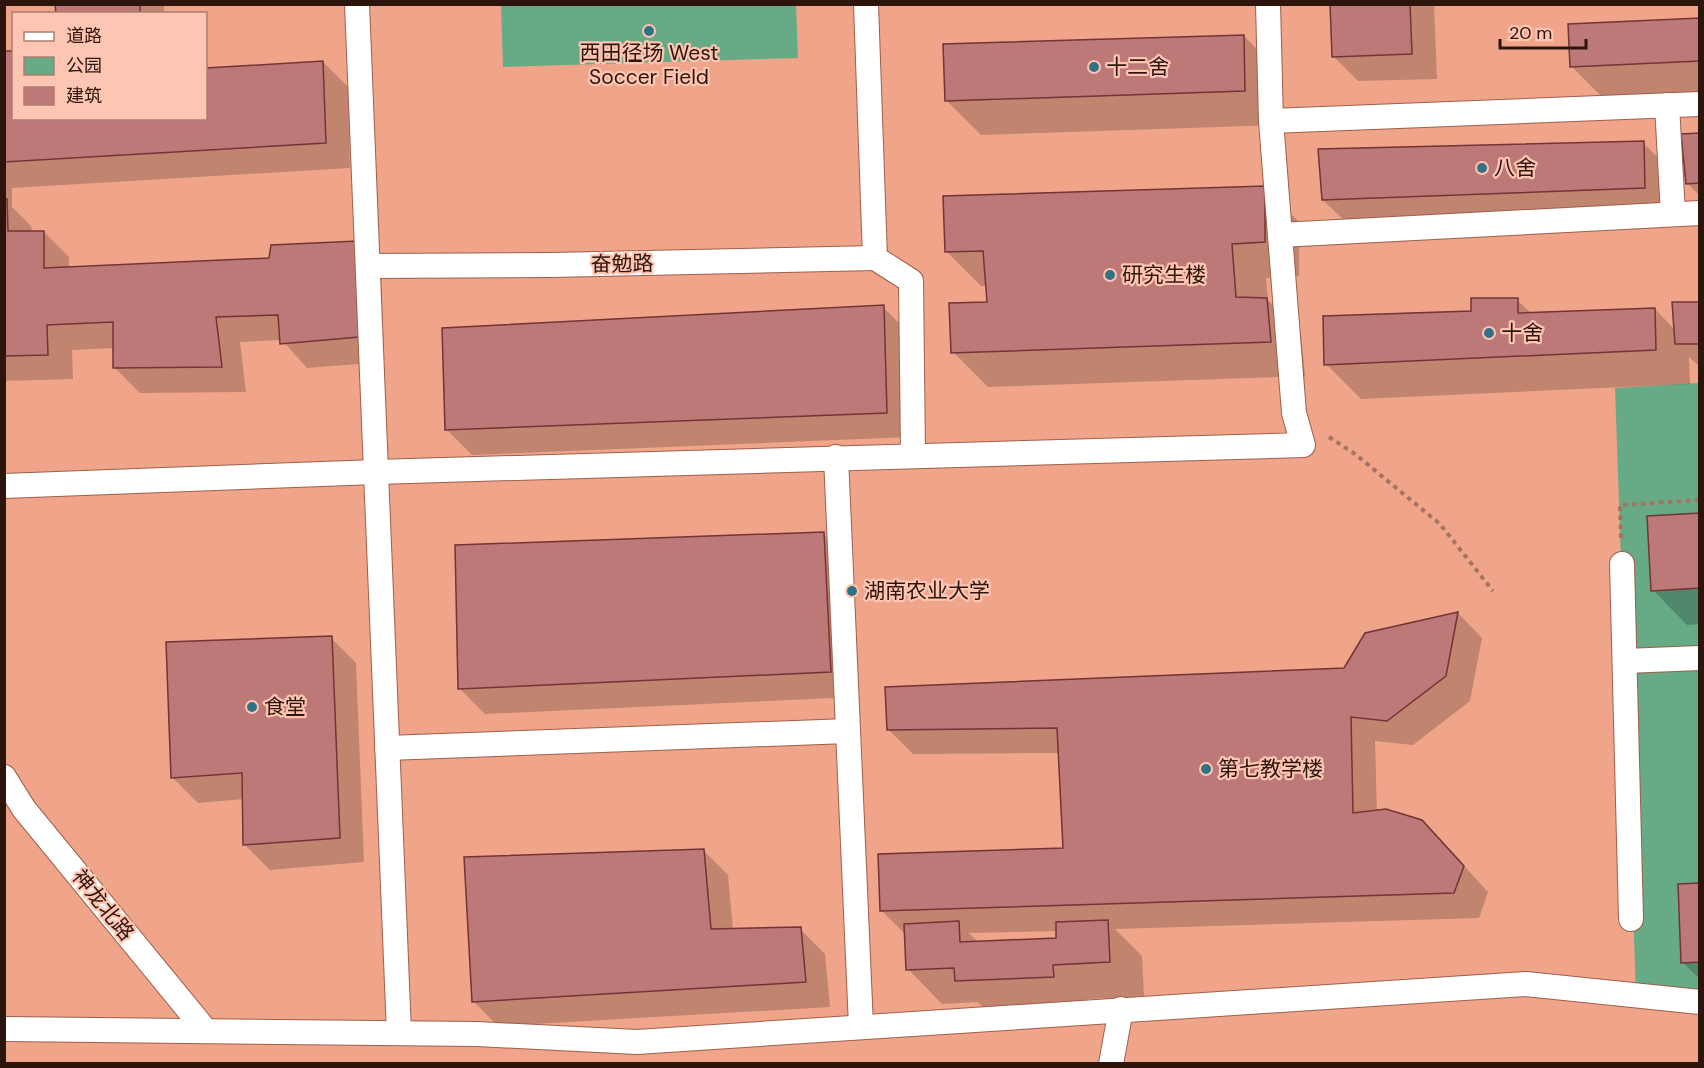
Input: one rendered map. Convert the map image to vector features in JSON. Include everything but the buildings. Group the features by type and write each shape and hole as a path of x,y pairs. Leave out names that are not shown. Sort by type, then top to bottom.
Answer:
{"street":[{"path":"357,4 399,1033"},
{"path":"866,4 874,258 911,281 913,454"},
{"path":"4,486 913,454 1303,445 1294,413 1271,121 1268,4"},
{"path":"1271,121 1700,104"},
{"path":"1667,105 1673,214"},
{"path":"1280,235 1700,213"},
{"name":"奋勉路","path":"369,266 551,265 874,258"},
{"path":"836,457 861,1026"},
{"path":"1622,564 1631,919"},
{"path":"1625,661 1700,658"},
{"path":"387,748 848,731"},
{"name":"神龙北路","path":"4,777 24,809 206,1031"},
{"path":"4,1029 399,1033 638,1053 861,1026 1526,984 1700,1002"},
{"path":"1112,1064 1121,1009"}],"path":[{"path":"1294,413 1355,454 1440,524 1493,591"},
{"path":"1622,564 1620,505 1700,500"}],"shaded area":[{"name":"湖南农业大学","path":"5,5 1699,5 1699,1063 5,1063"}],"green space":[{"name":"西田径场 West Soccer Field","path":"501,5 796,5 798,58 503,67"},
{"path":"1699,383 1699,1002 1636,995 1615,388"}],"place":[{"name":"西田径场 West Soccer Field","path":"649,31"},
{"name":"十二舍","path":"1094,67"},
{"name":"八舍","path":"1482,168"},
{"name":"研究生楼","path":"1110,275"},
{"name":"十舍","path":"1489,333"},
{"name":"湖南农业大学","path":"852,591"},
{"name":"食堂","path":"252,707"},
{"name":"第七教学楼","path":"1206,769"}]}
